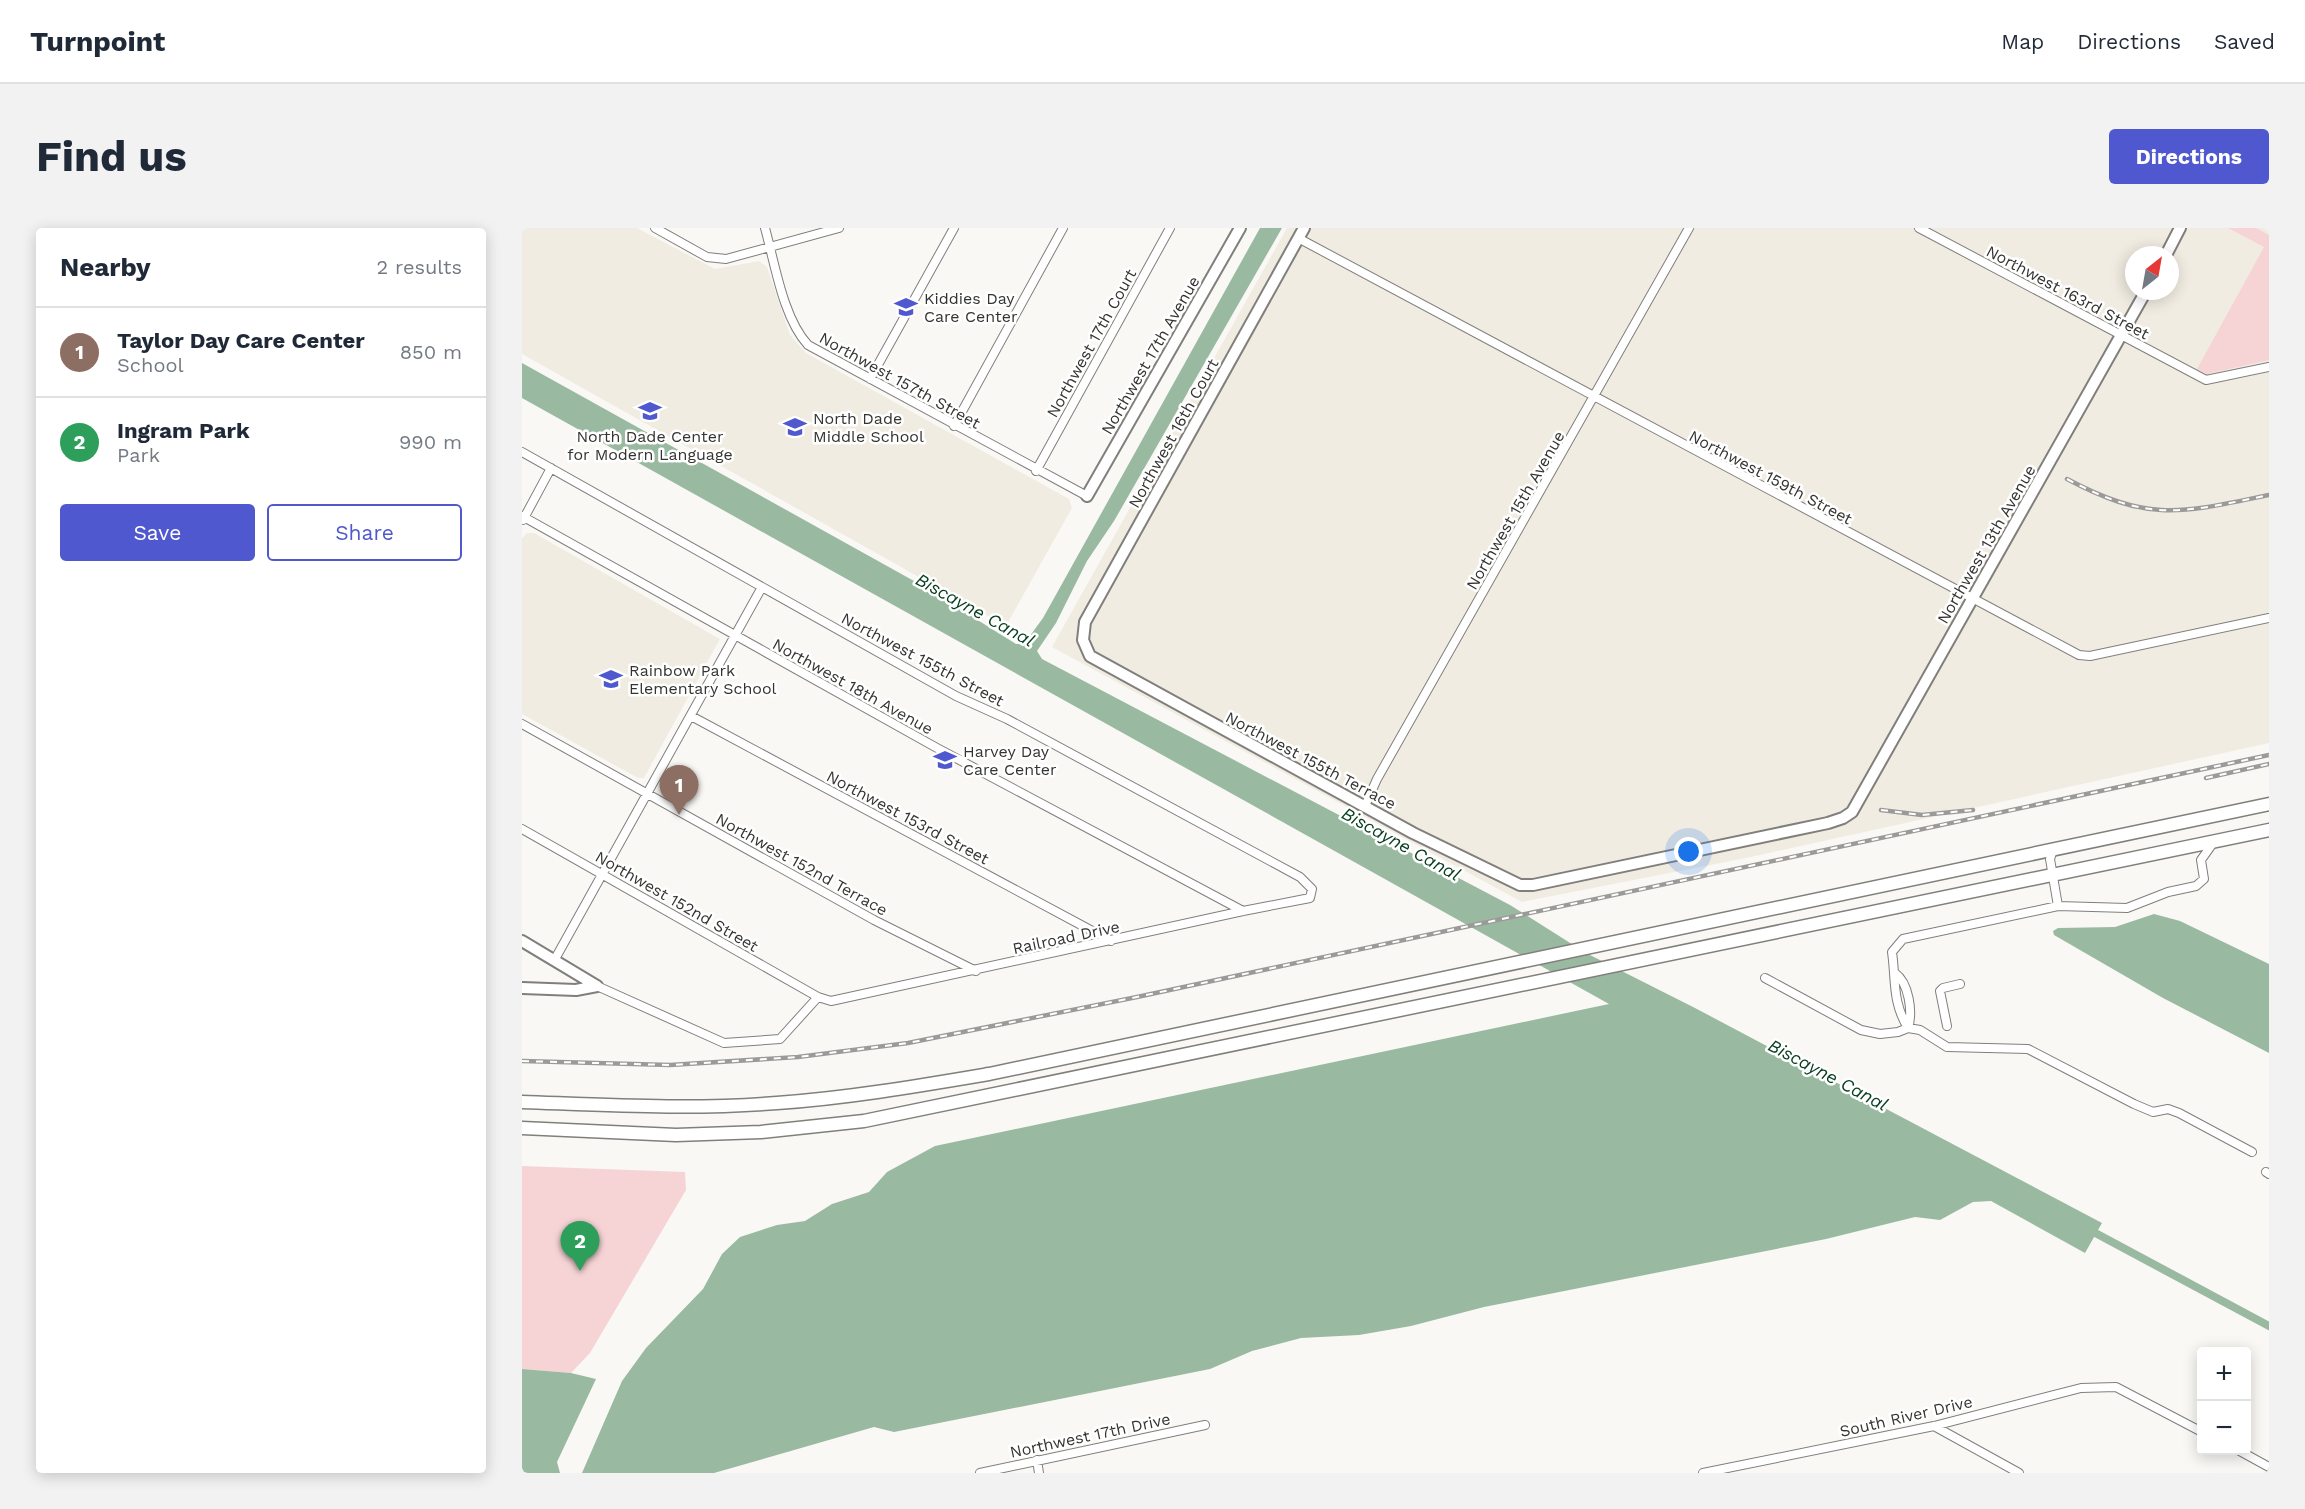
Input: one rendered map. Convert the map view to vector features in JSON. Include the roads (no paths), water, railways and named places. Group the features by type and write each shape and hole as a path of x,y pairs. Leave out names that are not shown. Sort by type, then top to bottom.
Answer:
{"main road":[{"path":"522,1102 682,1107 777,1103 875,1093 988,1074 2269,804"},
{"path":"522,1128 676,1135 761,1132 864,1121 2269,830"}],"street":[{"path":"655,228 707,257 726,259 839,228"},
{"name":"Northwest 157th Street","path":"765,228 797,333 808,345 1036,471 1087,496"},
{"path":"870,379 954,228"},
{"path":"954,426 1063,228"},
{"name":"Northwest 17th Court","path":"1036,471 1170,228"},
{"name":"Northwest 17th Avenue","path":"1087,496 1240,228"},
{"name":"Northwest 15th Avenue","path":"1365,807 1377,778 1689,228"},
{"name":"Northwest 163rd Street","path":"1919,228 2206,380 2269,367"},
{"path":"2171,246 2181,228"},
{"name":"Northwest 159th Street","path":"1301,233 1594,398 2079,655 2090,656 2269,618"},
{"name":"Northwest 16th Court","path":"1090,656 1083,640 1085,622 1301,233"},
{"name":"Northwest 13th Avenue","path":"1520,885 1533,885 1828,823 1843,819 1852,812 2141,300"},
{"name":"Northwest 155th Street","path":"522,452 956,696 1007,719 1300,877 1312,889"},
{"path":"523,518 551,468"},
{"name":"Northwest 18th Avenue","path":"523,518 937,748 1243,911"},
{"path":"555,959 762,587"},
{"name":"Northwest 155th Terrace","path":"1090,656 1365,807 1520,885"},
{"name":"Northwest 153rd Street","path":"691,716 1111,941"},
{"name":"Northwest 152nd Terrace","path":"522,724 874,920 976,971"},
{"name":"Northwest 152nd Street","path":"522,829 818,997"},
{"path":"1908,1028 1897,1009 1892,979 1895,973 1892,952 1903,939 2058,906 2127,908 2168,892 2196,886 2204,879 2201,860 2214,842"},
{"path":"2053,850 2050,859 2055,875 2058,906"},
{"name":"Railroad Drive","path":"818,997 831,1001 1243,911 1298,902 1310,898 1312,889"},
{"path":"522,940 597,986 724,1043 780,1039 818,997"},
{"path":"1895,973 1902,978 1906,991 1911,1018 1908,1028"},
{"path":"1765,978 1862,1030 1880,1034 1898,1032 1908,1028 1920,1030 1947,1047 2028,1049 2134,1104 2153,1112 2168,1109 2179,1113 2252,1152"},
{"path":"1947,1026 1940,991 1943,988 1960,984"},
{"path":"522,988 576,990 597,986"},
{"name":"South River Drive","path":"1703,1473 1934,1426 2073,1389 2116,1387 2197,1428"},
{"name":"Northwest 17th Drive","path":"980,1473 1205,1425"},
{"path":"1934,1426 2019,1473"},
{"path":"2247,1455 2269,1467"},
{"path":"1037,1460 1039,1473"}],"waterway":[{"name":"Biscayne Canal","path":"2086,1228 2269,1326"}],"railway":[{"path":"2067,479 2121,503 2166,510 2212,506 2269,495"},
{"path":"522,1061 670,1065 798,1057 908,1043 1137,997 2269,755"},
{"path":"2206,778 2269,764"},
{"path":"1881,810 1922,815 1973,810"}],"place":[{"name":"Kiddies Day Care Center","path":"906,307"},
{"name":"North Dade Center for Modern Language","path":"650,411"},
{"name":"North Dade Middle School","path":"795,427"},
{"name":"Rainbow Park Elementary School","path":"611,679"},
{"name":"Harvey Day Care Center","path":"945,760"},
{"name":"Taylor Day Care Center","path":"679,815"},
{"name":"Ingram Park","path":"580,1271"}]}
